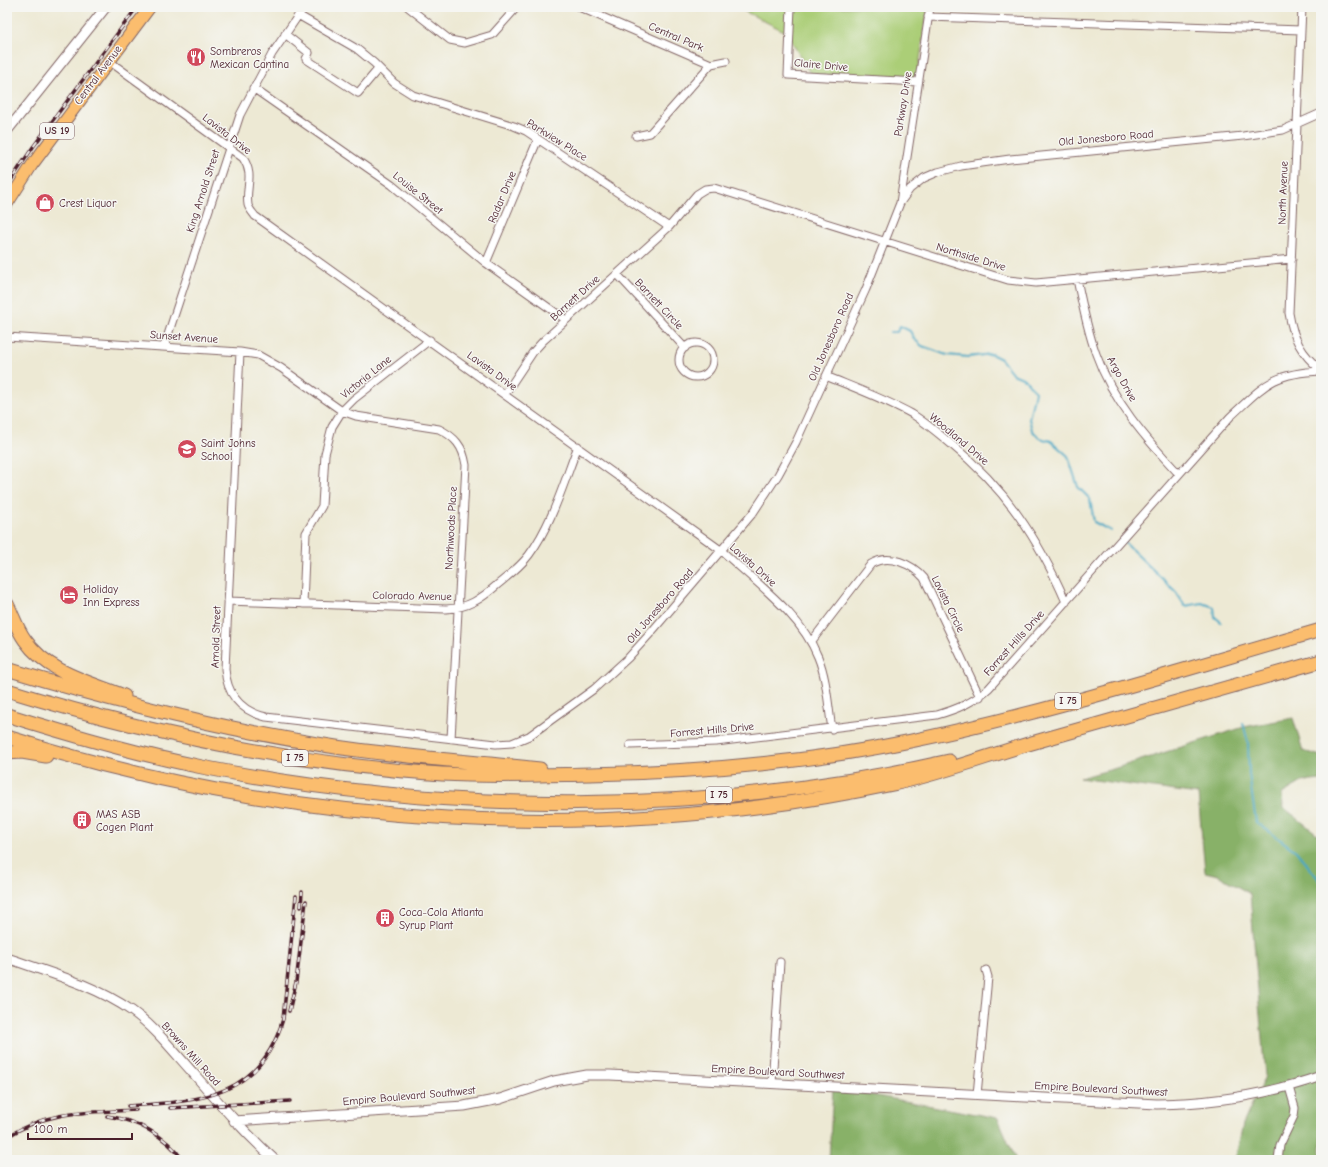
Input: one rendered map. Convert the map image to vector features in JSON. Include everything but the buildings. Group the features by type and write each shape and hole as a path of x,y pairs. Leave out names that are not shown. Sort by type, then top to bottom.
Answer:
{"highway":[{"path":"7,604 24,638 40,657 52,666 176,716"},
{"name":"I 75","path":"7,690 114,721 182,738 271,755 353,766 443,774 517,776 636,774 710,769 812,758 910,741 1026,713 1321,630"},
{"name":"I 75","path":"7,715 109,746 202,767 299,783 395,794 493,800 617,802 682,799 799,788 931,765 1038,741 1321,661"},
{"path":"7,669 92,694 223,727 344,748 591,774"},
{"path":"7,706 112,738 235,764 378,785 395,794"},
{"path":"7,737 97,763 201,786 324,807 424,816 503,820 657,816 782,803 856,791 930,775 1038,741"},
{"path":"7,753 36,754 97,763"}],"main road":[{"name":"Central Avenue","path":"7,204 32,165 150,7"}],"street":[{"path":"7,131 106,7"},
{"name":"King Arnold Street","path":"164,347 229,146 253,88 285,34 304,7"},
{"path":"408,7 450,40 465,43 492,35 517,7"},
{"name":"Central Park","path":"579,7 711,64 650,133 636,136"},
{"name":"Claire Drive","path":"791,7 788,75 918,82"},
{"name":"Parkway Drive","path":"900,203 930,7"},
{"name":"North Avenue","path":"1302,7 1289,312 1292,330 1303,353 1321,371"},
{"name":"Parkview Place","path":"298,15 357,49 403,90 417,96 514,126 538,139 669,227"},
{"path":"928,16 1301,30"},
{"path":"285,34 309,53 306,59 358,93 379,68"},
{"name":"Lavista Drive","path":"109,61 229,146 243,158 250,173 248,206 255,216 578,446 722,551 790,614 811,642 823,672 832,729"},
{"path":"711,64 726,61"},
{"name":"Louise Street","path":"253,88 392,185 486,263 566,320"},
{"name":"Old Jonesboro Road","path":"451,738 496,744 512,743 529,736 558,716 594,689 628,658 722,551 753,513 778,475 796,442 885,243 900,203 910,189 924,178 938,172 961,166 1010,159 1243,136 1282,130 1297,125 1321,113"},
{"name":"Radar Drive","path":"486,263 538,139"},
{"name":"Northside Drive","path":"669,227 697,194 705,189 714,188 885,243 1008,280 1036,283 1292,259"},
{"name":"Barnett Drive","path":"505,394 533,352 566,320 669,227"},
{"name":"Barnett Circle","path":"617,274 685,348"},
{"name":"Argo Drive","path":"1077,279 1087,328 1105,374 1138,428 1179,474"},
{"name":"Sunset Avenue","path":"7,337 240,352 258,355 281,368 342,411"},
{"name":"Victoria Lane","path":"303,604 306,533 322,506 327,443 332,426 342,411 354,399 430,340"},
{"path":"695,343 701,344 710,350 714,360 710,371 706,375 695,377 685,373 680,363 680,358 685,348 695,343"},
{"name":"Arnold Street","path":"240,352 228,601 226,678 234,697 247,710 266,717 451,738"},
{"name":"Forrest Hills Drive","path":"630,745 716,742 832,729 937,715 962,707 980,696 1066,602 1230,417 1264,385 1290,374 1321,371"},
{"name":"Woodland Drive","path":"826,376 889,403 912,415 929,426 972,461 1002,493 1029,528 1050,567 1066,602"},
{"name":"Northwoods Place","path":"342,411 356,416 439,429 452,435 461,445 466,465 451,738"},
{"name":"Colorado Avenue","path":"228,601 457,608 470,604 482,598 517,568 528,556 553,510 578,446"},
{"name":"Lavista Circle","path":"811,642 871,564 882,559 905,563 916,568 924,578 980,696"},
{"name":"Browns Mill Road","path":"7,958 78,983 106,995 132,1012 156,1031 234,1121 275,1160"},
{"path":"772,1084 780,962"},
{"path":"977,1095 988,977 986,970"},
{"name":"Empire Boulevard Southwest","path":"234,1121 464,1106 500,1099 554,1081 587,1075 1157,1104 1190,1104 1231,1099 1289,1086 1321,1076"},
{"path":"1278,1160 1280,1145 1294,1116 1295,1108 1289,1086"}],"green space":[{"path":"736,7 928,7 917,79 811,75 786,32"},
{"path":"1293,718 1303,751 1321,756 1321,780 1302,782 1282,794 1283,807 1321,837 1321,1160 1235,1160 1243,1124 1265,1076 1250,894 1218,875 1205,872 1198,794 1079,778 1113,769 1244,727"},
{"path":"833,1088 998,1118 1016,1160 829,1160"}],"waterway":[{"path":"890,332 897,332 900,326 910,331 914,339 922,346 947,355 968,357 991,354 1001,359 1013,374 1025,379 1035,392 1029,419 1032,430 1039,438 1051,441 1068,456 1078,487 1090,499 1094,522 1111,531"},
{"path":"1125,543 1176,592 1185,606 1202,603 1214,607 1215,617 1221,622"},
{"path":"1243,723 1248,742 1249,774 1256,822 1296,851 1321,882"}],"railway":[{"path":"7,186 33,147 137,7"},
{"path":"301,907 302,892"},
{"path":"128,1106 179,1102 223,1091 242,1080 259,1066 273,1046 283,1019 296,896"},
{"path":"289,1011 296,982 306,901"},
{"path":"170,1108 290,1101"},
{"path":"7,1137 39,1121 54,1117 85,1112 136,1110"},
{"path":"107,1116 129,1121 149,1130 168,1143 183,1160"}],"place":[{"name":"Sombreros Mexican Cantina","path":"196,57"},
{"name":"Crest Liquor","path":"45,203"},
{"name":"Saint Johns School","path":"187,449"},
{"name":"Holiday Inn Express","path":"69,595"},
{"name":"MAS ASB Cogen Plant","path":"82,820"},
{"name":"Coca-Cola Atlanta Syrup Plant","path":"385,918"}]}
